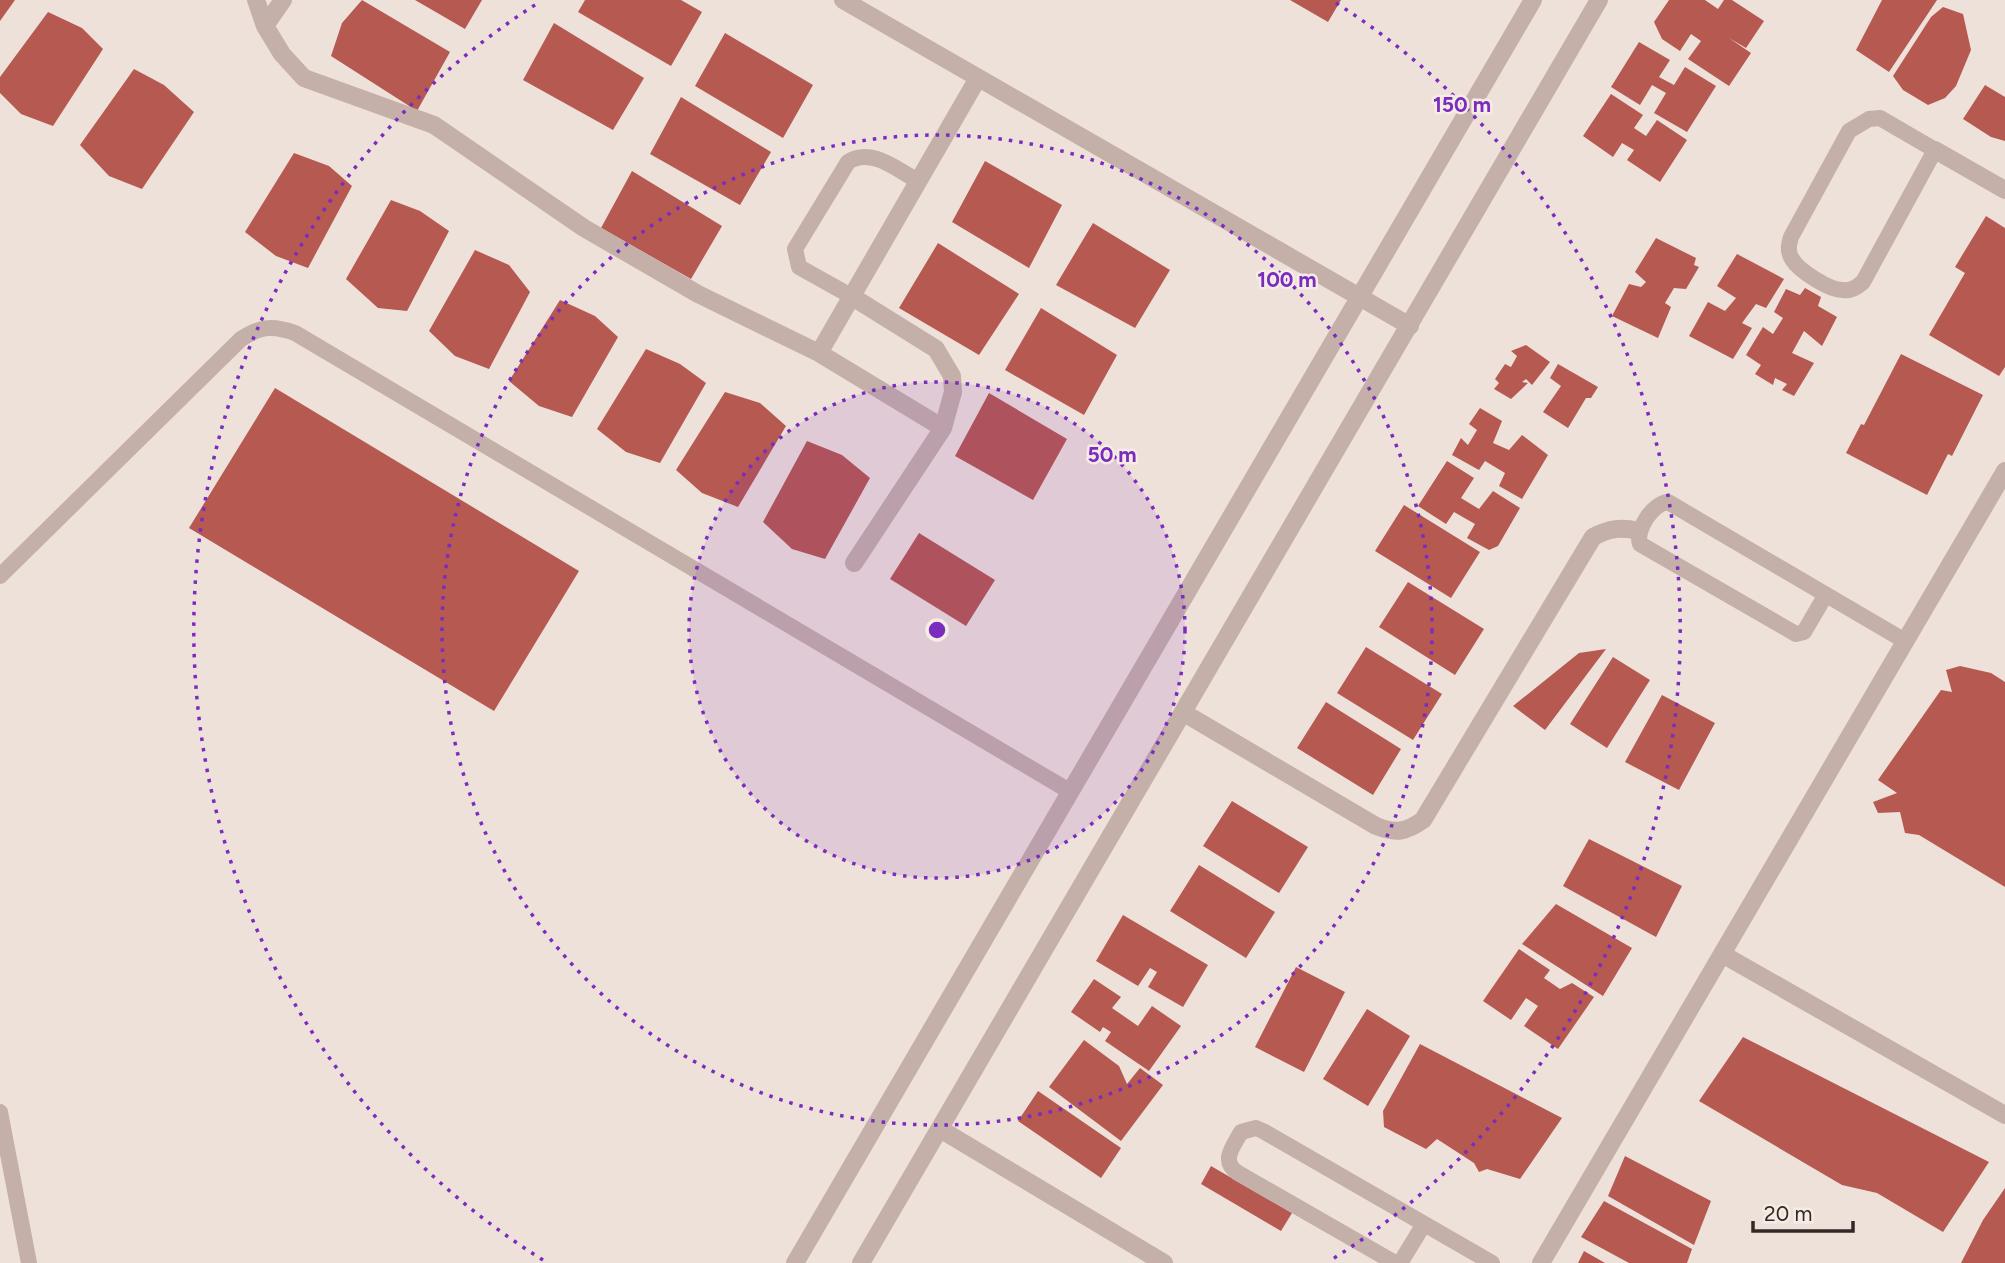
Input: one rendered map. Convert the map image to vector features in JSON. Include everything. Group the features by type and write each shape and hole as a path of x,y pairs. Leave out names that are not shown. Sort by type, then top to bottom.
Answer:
{"street":[{"path":"256,0 265,26 282,54 304,78 434,125 584,229 698,294 818,353 943,428"},
{"path":"265,26 283,0"},
{"path":"844,0 1410,326"},
{"path":"795,1263 1533,0"},
{"path":"861,1263 1599,0"},
{"path":"818,353 978,78"},
{"path":"1935,150 2005,190"},
{"path":"851,296 936,349 946,361 952,376 953,391 943,428 854,563"},
{"path":"1541,1263 2005,471"},
{"path":"1184,712 1376,826 1392,832 1409,831 1423,821 1593,537 1608,529 1624,527 1639,531"},
{"path":"1722,954 2005,1115"},
{"path":"940,1129 1164,1263"}],"lane":[{"path":"1880,118 1935,150 1863,282 1854,289 1841,290 1829,286 1792,260 1788,248 1791,237 1849,131 1858,124 1880,118"},
{"path":"851,296 799,267 795,249 848,162 858,155 871,156 918,181"},
{"path":"0,576 241,339 257,328 277,326 295,333 1071,792"},
{"path":"1825,596 1804,632 1788,632 1640,544 1639,531 1656,506 1668,502 1905,641"},
{"path":"0,1112 29,1263"},
{"path":"1424,1224 1402,1260 1395,1262 1238,1173 1228,1163 1228,1155 1241,1132 1256,1128 1424,1224 1492,1263"}],"building":[{"path":"0,0 15,0 0,21"},
{"path":"362,0 450,52 417,111 331,56 342,23"},
{"path":"415,0 482,0 465,29"},
{"path":"585,0 681,0 702,12 671,66 578,12"},
{"path":"1290,0 1341,0 1328,22"},
{"path":"1669,0 1705,0 1718,9 1724,0 1732,0 1764,21 1746,48 1729,38 1751,53 1729,86 1688,59 1701,41 1691,34 1680,51 1662,39 1654,22"},
{"path":"1882,0 1937,0 1889,72 1856,50"},
{"path":"1943,7 1963,14 1971,50 1956,86 1945,98 1928,105 1903,90 1893,76 1931,17"},
{"path":"48,12 82,28 103,49 53,126 21,114 0,93 0,77"},
{"path":"554,23 644,78 613,130 523,80"},
{"path":"725,33 813,85 783,138 695,86"},
{"path":"1639,42 1670,60 1659,77 1674,85 1685,67 1716,86 1687,132 1654,113 1666,93 1652,85 1640,105 1611,87"},
{"path":"134,69 164,85 194,112 142,189 109,176 80,145"},
{"path":"1985,85 2005,97 2005,141 1991,137 1963,119"},
{"path":"1611,94 1643,115 1634,128 1646,136 1657,120 1687,140 1660,182 1627,160 1634,150 1622,143 1613,157 1583,136"},
{"path":"681,97 771,152 740,205 650,154"},
{"path":"294,153 329,166 352,186 308,268 276,256 245,232"},
{"path":"985,161 1062,205 1029,268 952,222"},
{"path":"632,171 722,226 691,279 601,228"},
{"path":"391,200 420,211 449,231 407,311 378,308 346,279"},
{"path":"1986,216 2005,228 2005,367 1999,376 1929,335 1965,273 1955,267"},
{"path":"1093,223 1170,270 1135,328 1056,285"},
{"path":"1656,238 1696,258 1694,265 1699,267 1686,289 1674,288 1665,303 1671,307 1658,338 1612,316 1629,284 1641,287 1646,282 1635,272"},
{"path":"938,243 1019,294 979,355 899,308"},
{"path":"475,250 509,265 530,292 489,369 455,356 429,331"},
{"path":"1737,254 1784,279 1766,308 1756,304 1742,323 1752,328 1733,359 1689,336 1708,302 1725,311 1736,298 1717,286"},
{"path":"1805,288 1821,297 1818,306 1837,317 1822,346 1804,331 1792,353 1814,363 1794,396 1782,390 1787,384 1775,378 1773,385 1755,374 1761,365 1746,355 1763,327 1773,334 1783,318 1774,312 1786,289 1800,295"},
{"path":"560,300 595,316 618,337 572,417 539,406 509,381"},
{"path":"1041,308 1117,355 1084,415 1005,370"},
{"path":"1526,345 1550,362 1532,385 1526,379 1522,382 1528,383 1511,399 1494,389 1499,383 1495,379 1505,364 1511,367 1517,356 1511,351"},
{"path":"646,349 680,364 706,383 660,463 626,452 597,429"},
{"path":"1901,354 1983,395 1952,456 1948,454 1927,495 1846,453 1861,424 1864,425"},
{"path":"1558,364 1598,387 1591,398 1586,398 1568,428 1543,412 1561,386 1550,378"},
{"path":"275,388 579,571 494,711 189,528"},
{"path":"725,392 760,403 786,426 738,507 702,493 676,470"},
{"path":"989,393 1067,439 1033,500 955,456"},
{"path":"1480,408 1502,421 1493,443 1509,450 1522,435 1548,455 1522,499 1499,486 1505,473 1485,461 1479,470 1452,455 1461,438 1468,445 1477,430 1469,424"},
{"path":"807,441 842,455 870,478 825,559 792,549 763,522"},
{"path":"1447,461 1474,478 1461,498 1479,509 1493,491 1520,508 1498,546 1489,550 1467,538 1475,524 1454,512 1446,524 1418,506"},
{"path":"1404,505 1480,552 1451,598 1375,551"},
{"path":"919,533 995,580 966,626 890,579"},
{"path":"1408,582 1484,629 1455,675 1379,627"},
{"path":"1366,647 1442,694 1413,740 1337,693"},
{"path":"1606,649 1545,730 1513,706 1579,653"},
{"path":"1613,657 1650,680 1607,748 1570,724"},
{"path":"1960,666 1991,673 2005,682 2005,887 1919,835 1905,833 1900,812 1878,813 1873,802 1897,793 1878,780 1941,690 1952,692 1946,670"},
{"path":"1662,695 1715,723 1679,790 1625,762"},
{"path":"1326,702 1401,749 1373,795 1297,748"},
{"path":"1232,801 1308,847 1279,893 1203,846"},
{"path":"1589,839 1682,886 1656,937 1563,886"},
{"path":"1199,865 1275,912 1246,958 1170,911"},
{"path":"1556,904 1632,948 1603,996 1522,944"},
{"path":"1123,915 1208,965 1183,1007 1148,987 1157,972 1150,968 1138,986 1096,961"},
{"path":"1519,949 1550,970 1544,978 1560,989 1572,983 1594,997 1558,1049 1524,1026 1538,1006 1526,998 1511,1020 1483,1001"},
{"path":"1296,967 1345,992 1304,1072 1255,1047"},
{"path":"1094,979 1121,997 1112,1008 1138,1026 1152,1006 1181,1026 1149,1071 1105,1041 1111,1032 1103,1027 1100,1032 1071,1012"},
{"path":"1367,1009 1410,1036 1368,1106 1323,1079"},
{"path":"1743,1037 1989,1162 1943,1232 1877,1193 1842,1185 1699,1101"},
{"path":"1084,1040 1119,1066 1127,1084 1140,1068 1163,1085 1121,1141 1049,1087"},
{"path":"1420,1044 1562,1118 1520,1179 1487,1169 1479,1172 1474,1163 1437,1139 1426,1149 1384,1127 1383,1111"},
{"path":"1038,1091 1121,1148 1101,1178 1018,1121"},
{"path":"1625,1156 1711,1201 1694,1245 1608,1196"},
{"path":"1211,1166 1292,1213 1281,1231 1201,1184"},
{"path":"2005,1188 2005,1263 1961,1263 1983,1220"},
{"path":"1604,1201 1692,1249 1687,1263 1629,1263 1581,1237"},
{"path":"1584,1251 1605,1263 1578,1263"}]}
